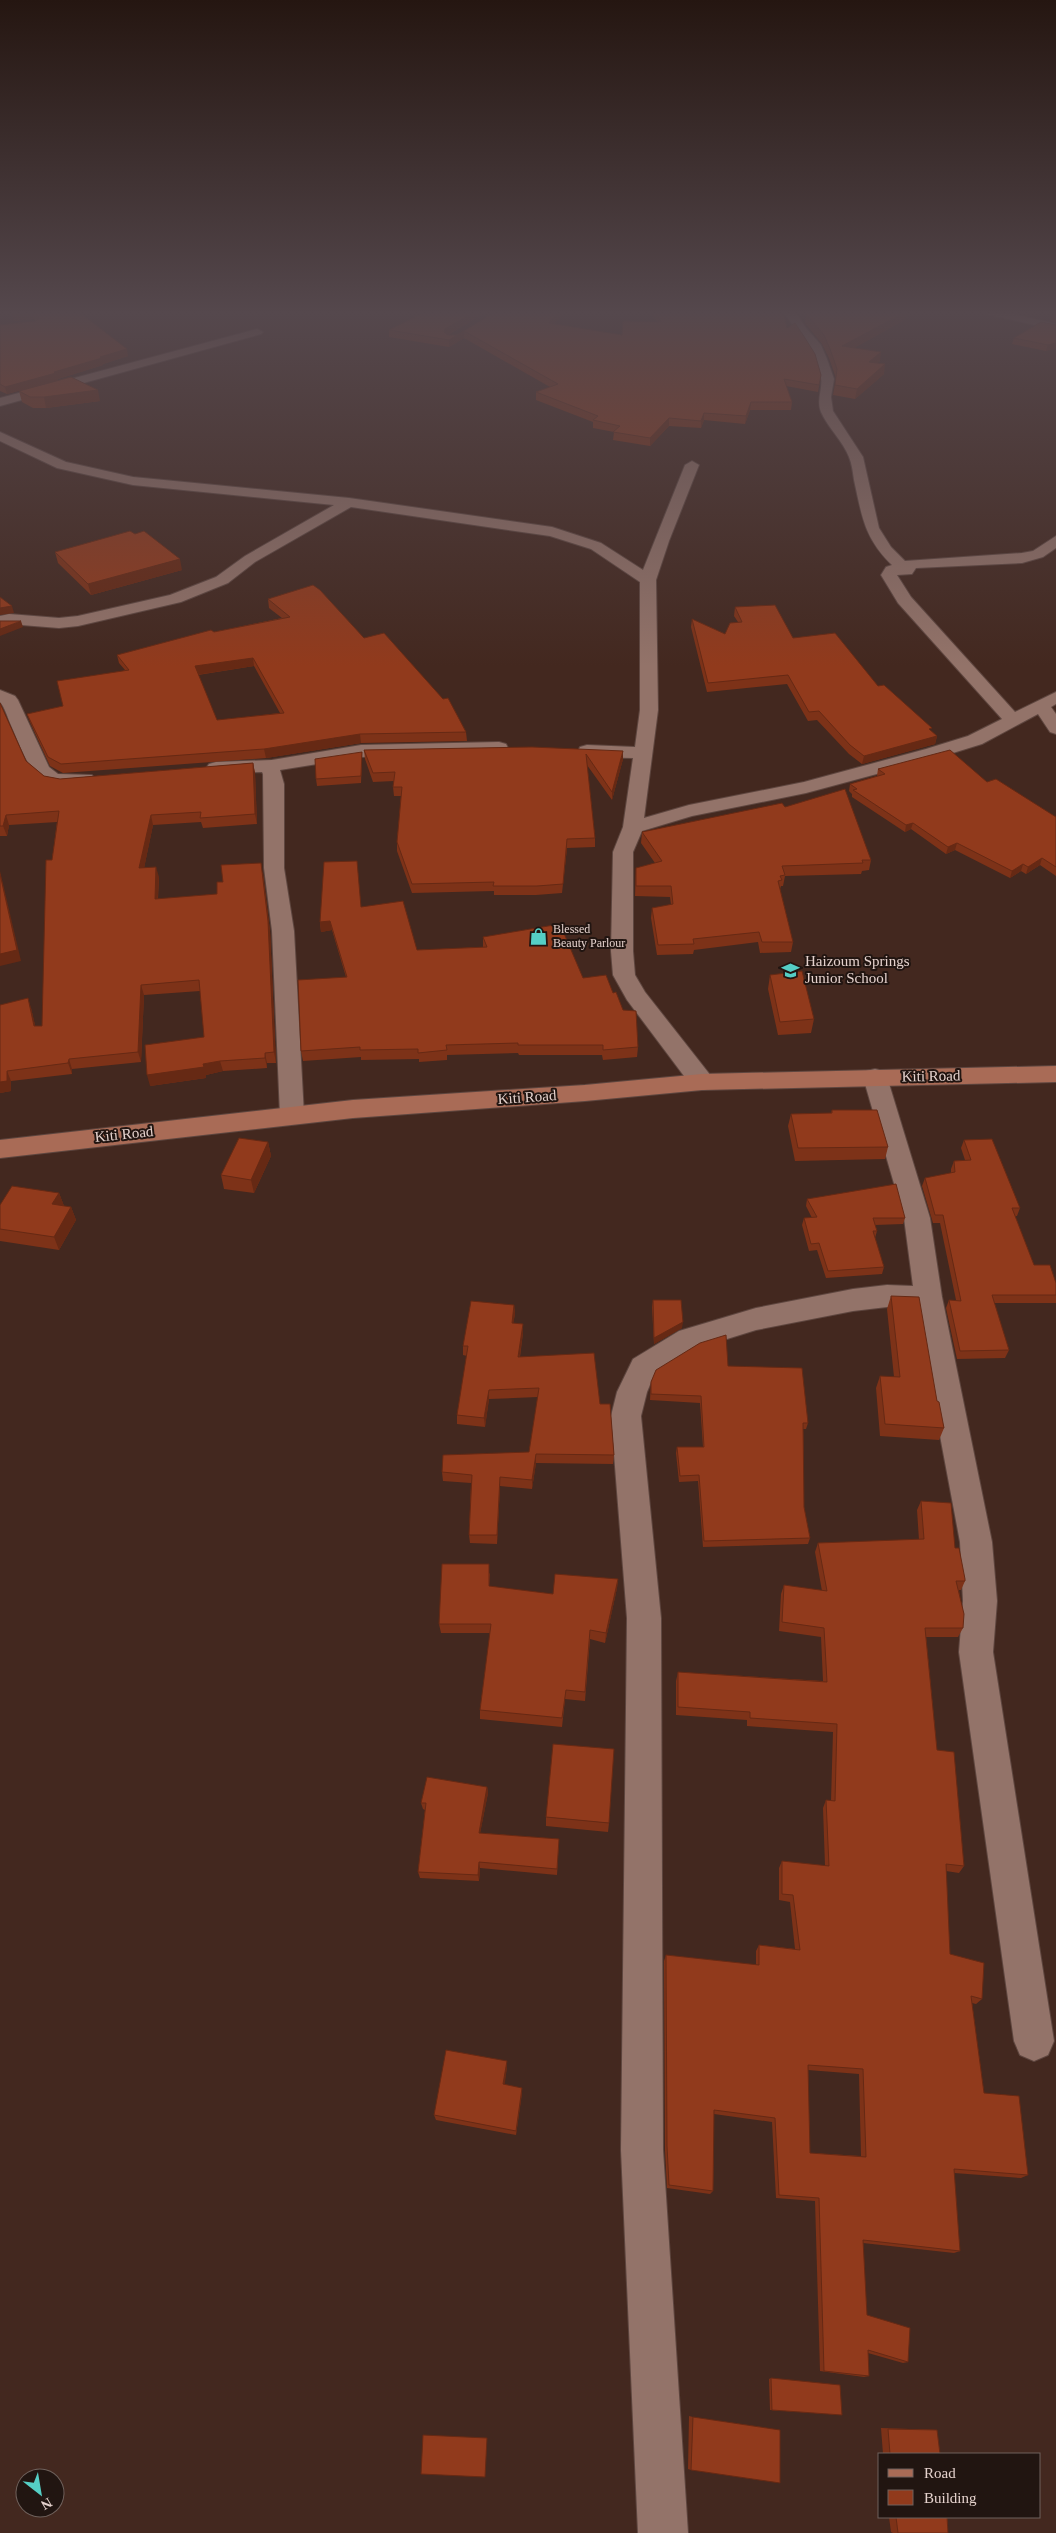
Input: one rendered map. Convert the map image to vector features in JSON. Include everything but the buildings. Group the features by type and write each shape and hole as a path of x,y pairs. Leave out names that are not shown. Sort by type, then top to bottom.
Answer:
{"street":[{"path":"839,430 856,457 872,528 884,550 906,571"},
{"path":"0,436 62,465 98,475 166,485 349,502 552,532 596,546 648,580"},
{"path":"692,466 661,541 648,580 649,710 633,827 624,852 624,974 650,1017 702,1082"},
{"path":"0,620 9,618 59,623 78,621 175,599 222,580 250,559 349,502"},
{"path":"906,571 911,564 1022,558 1038,554 1056,541"},
{"path":"906,571 892,570 889,575 904,600 1012,720"},
{"path":"0,694 9,700 41,770 54,780 102,778"},
{"path":"633,827 689,812 806,787 933,753 975,740 1049,701 1056,728"},
{"path":"200,770 267,766 361,751 514,748"},
{"path":"568,750 643,753"},
{"path":"267,766 273,774 274,784 274,868 283,931 292,1116"},
{"name":"Kiti Road","path":"0,1149 292,1116 702,1082 1056,1074"},
{"path":"875,1077 917,1218 928,1297 976,1542 980,1601 976,1652 1034,2041"},
{"path":"663,2533 642,2150 644,1618 626,1416 632,1392 644,1367 689,1339 756,1319 853,1300 887,1296 928,1297"}],"place":[{"name":"Blessed Beauty Parlour","path":"539,936"},
{"name":"Haizoum Springs Junior School","path":"791,970"}]}
